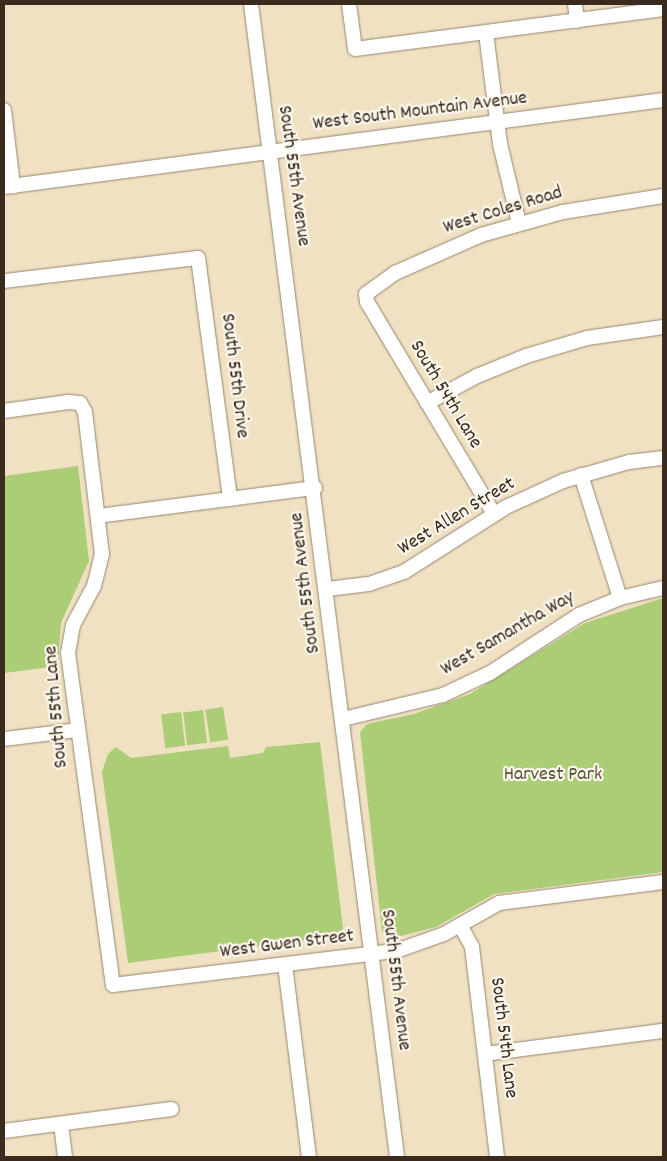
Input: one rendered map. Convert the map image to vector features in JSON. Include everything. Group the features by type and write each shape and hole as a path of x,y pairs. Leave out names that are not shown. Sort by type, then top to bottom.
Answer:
{"street":[{"name":"South 55th Avenue","path":"251,4 327,589 397,1157"},
{"path":"349,4 355,49 663,9"},
{"path":"575,4 577,21"},
{"path":"486,33 497,123 519,223"},
{"name":"West South Mountain Avenue","path":"8,186 663,100"},
{"path":"4,110 8,186"},
{"name":"West Coles Road","path":"366,294 372,286 416,262 519,223 663,196"},
{"name":"South 55th Drive","path":"4,280 198,258 230,499"},
{"name":"South 54th Lane","path":"366,294 366,302 494,514"},
{"path":"427,404 477,376 534,354 587,338 663,327"},
{"name":"South 55th Lane","path":"4,410 80,403 85,412 98,516 100,569 73,625 68,653 113,985"},
{"name":"West Allen Street","path":"327,589 369,584 404,572 494,514 581,475 663,458"},
{"path":"581,475 620,598"},
{"path":"98,516 314,488"},
{"name":"West Samantha Way","path":"343,719 423,702 464,686 516,657 559,626 620,598 663,588"},
{"path":"4,739 77,730"},
{"name":"West Gwen Street","path":"113,985 372,954 411,947 460,926 499,903 663,882"},
{"name":"South 54th Lane","path":"460,926 472,947 497,1157"},
{"path":"285,965 309,1157"},
{"path":"485,1054 663,1031"},
{"path":"4,1131 172,1110"},
{"path":"61,1124 65,1157"}],"green space":[{"path":"78,466 89,561 61,623 58,666 4,673 4,476"},
{"name":"Harvest Park","path":"663,598 663,872 494,894 436,927 389,939 382,931 360,732 367,724 414,714 470,694 585,623"},
{"path":"223,707 228,740 210,742 205,710"},
{"path":"203,710 207,743 187,745 183,712"},
{"path":"181,712 185,746 165,748 161,714"},
{"path":"320,742 343,928 339,936 128,963 102,772 108,754 116,747 131,758 228,746 230,758 263,753 266,747"}]}
